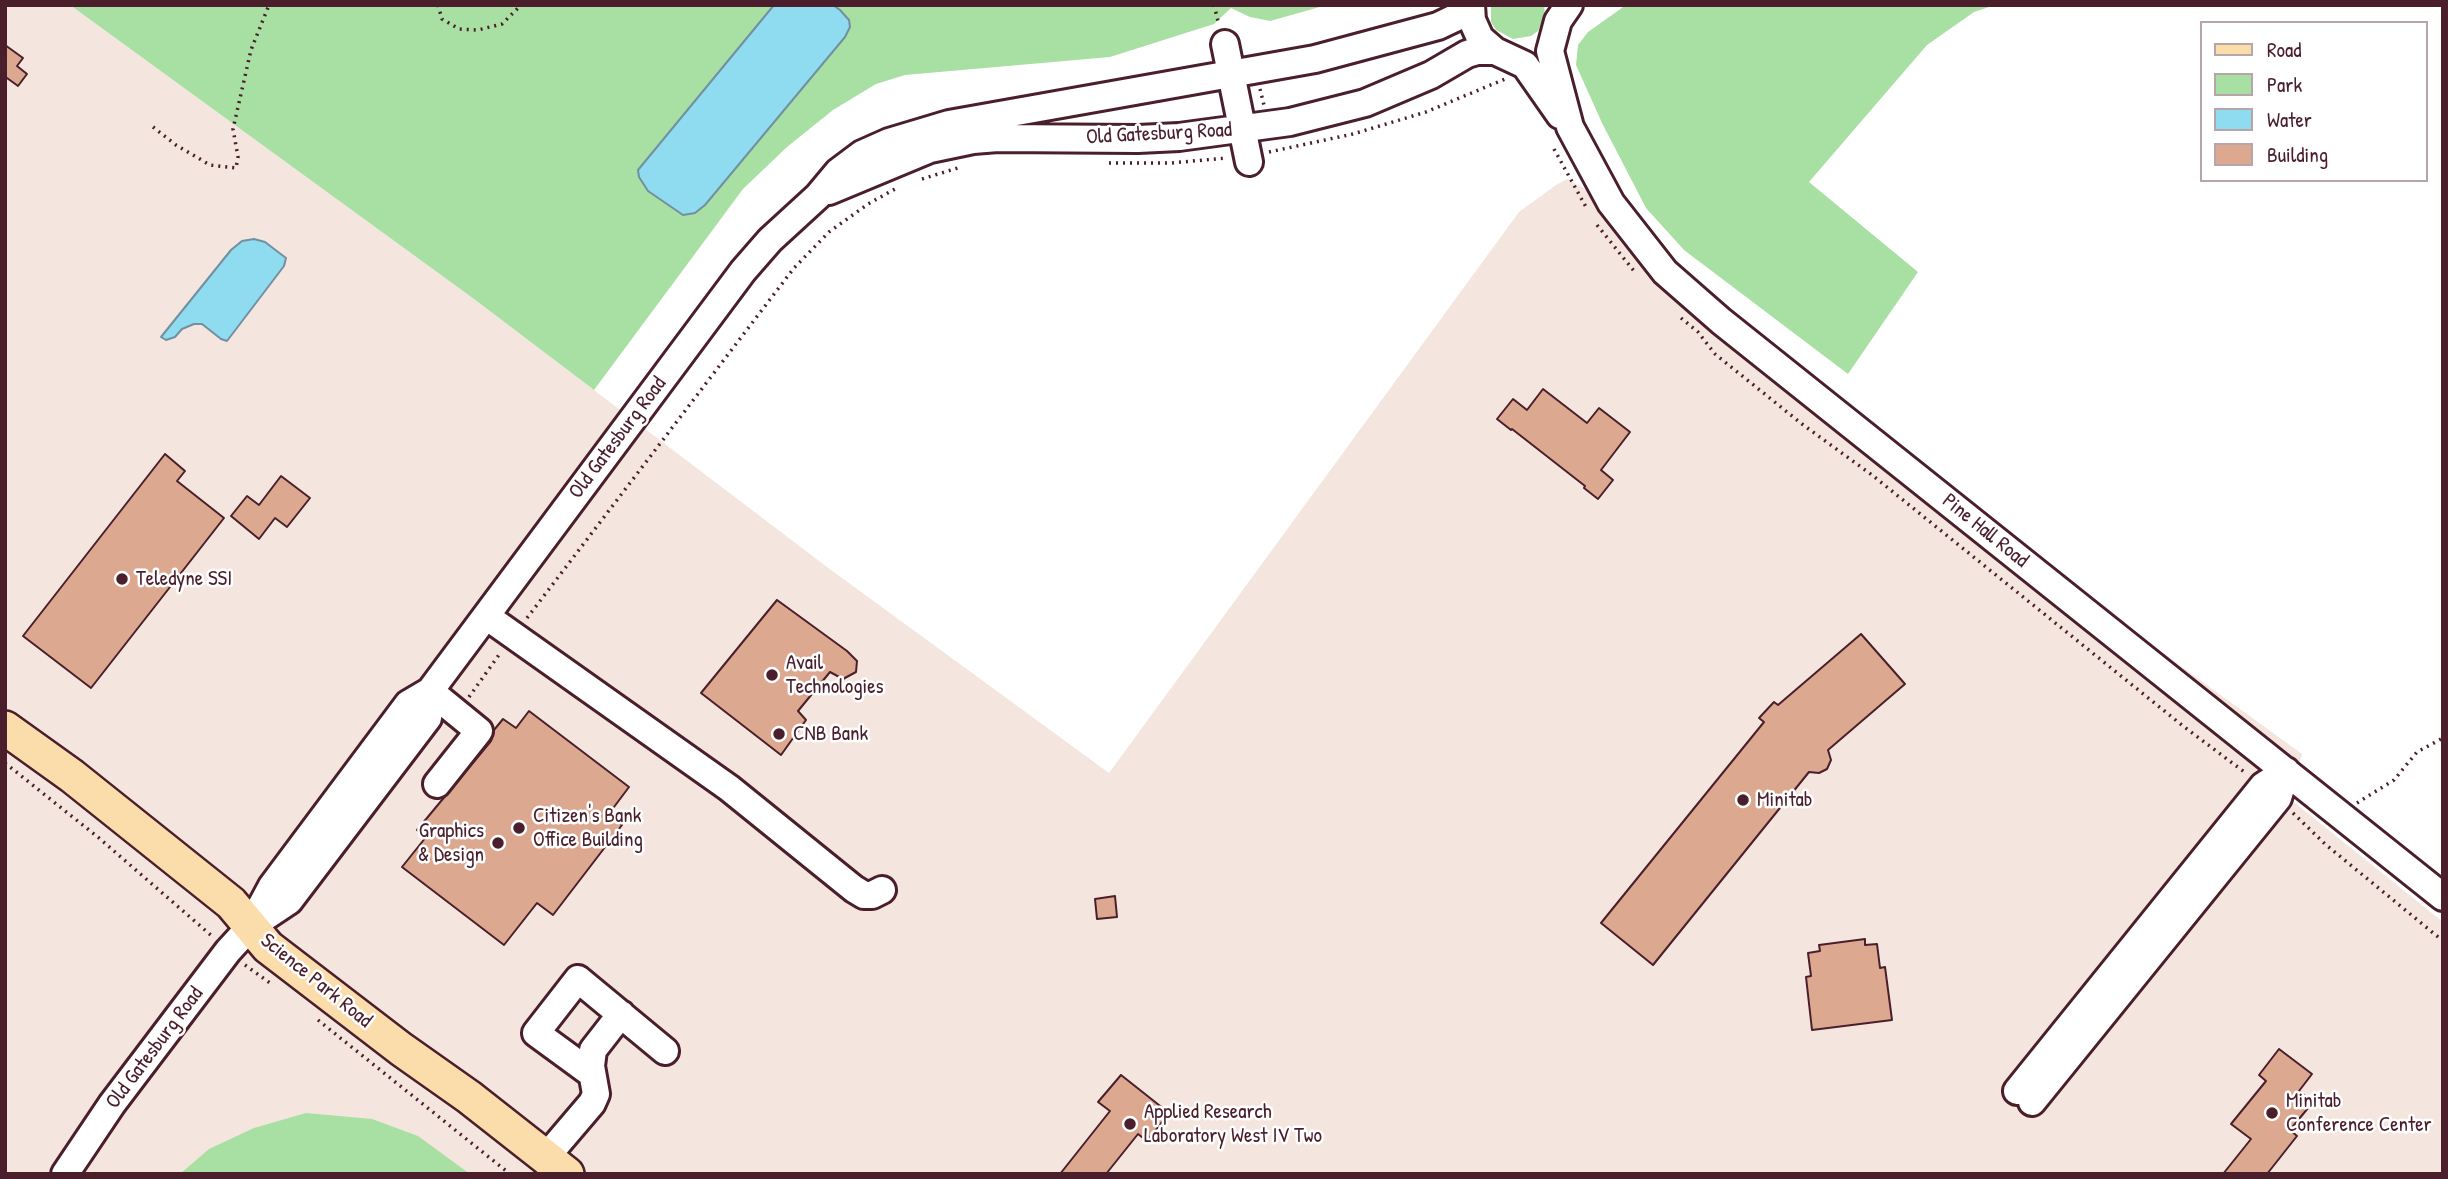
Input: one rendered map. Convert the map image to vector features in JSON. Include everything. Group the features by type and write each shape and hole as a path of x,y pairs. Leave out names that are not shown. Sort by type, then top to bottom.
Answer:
{"main road":[{"name":"Science Park Road","path":"5,728 72,776 231,903 268,947 557,1165"}],"street":[{"name":"Pine Hall Road","path":"1470,5 1475,30 1480,38 1504,61 1518,60 1532,71 1555,109 1560,133 1587,161 1622,219 1665,272 1686,292 2443,897"},
{"name":"Old Gatesburg Road","path":"65,1174 120,1093 228,951 250,927 272,886 408,704 430,691 743,271 793,216 818,196 838,172 862,154 929,130 977,118 1315,59 1438,26 1461,15 1470,5"},
{"name":"Pine Hall Road","path":"1560,15 1550,51 1560,133"},
{"name":"Old Gatesburg Road","path":"818,196 919,153 972,141 998,138 1138,139 1242,130 1290,122 1365,103 1431,75 1477,51 1504,61 1535,51 1547,42 1560,15"},
{"path":"1225,44 1250,157"},
{"path":"486,616 729,788 854,889 864,895 873,895 882,890"},
{"path":"430,691 479,731 437,784"},
{"path":"2024,1097 2286,772"},
{"path":"592,1074 536,1033 578,979 665,1051"},
{"path":"557,1165 596,1094 592,1074 593,1050 621,1014"}],"path":[{"path":"153,127 176,145 210,165 236,168 238,157 233,129 251,50 269,5"},
{"path":"438,5 442,19 459,29 478,30 502,24 521,5"},
{"path":"1102,163 1171,163 1250,157 1365,131 1426,112 1498,81 1504,61"},
{"path":"1258,80 1267,117"},
{"path":"1560,133 1590,214"},
{"path":"914,181 965,166"},
{"path":"527,618 794,268 828,233 867,204 902,186"},
{"path":"1596,222 1634,272"},
{"path":"1679,316 1698,332 1715,354 1802,425 1872,475 2183,726 2270,792 2335,852 2443,941"},
{"path":"465,702 508,643"},
{"path":"2338,815 2393,780 2417,752 2443,738"},
{"path":"5,763 99,838 214,937"},
{"path":"252,971 278,989"},
{"path":"313,1016 510,1174"}],"shaded area":[{"path":"5,5 70,5 474,299 827,567 1109,773 1519,212 1567,179 1611,203 1622,219 1890,455 2302,754 2290,799 2443,922 2443,1174 5,1174"}],"green space":[{"path":"70,5 1327,5 1270,21 1250,17 1231,8 1214,24 1110,57 905,75 876,84 833,110 787,147 743,189 594,390 474,299"},
{"path":"1491,5 1544,5 1545,15 1538,31 1531,36 1513,39 1496,30 1491,22"},
{"path":"1626,5 1995,5 1974,12 1927,45 1809,182 1918,272 1848,374 1684,250 1646,208 1602,123 1576,65 1578,45 1588,32"},
{"path":"306,1113 372,1119 418,1136 470,1174 180,1174 209,1149 254,1128"}],"water":[{"path":"774,5 833,5 849,20 850,27 845,37 705,205 695,213 683,215 648,191 639,177 638,170"},
{"path":"254,239 265,242 286,258 284,266 227,341 202,324 182,329 175,337 166,340 161,337 231,250 242,241"}],"building":[{"path":"5,45 23,58 17,66 27,74 18,86 7,78 5,81"},
{"path":"1543,389 1587,423 1599,408 1630,432 1601,470 1613,480 1598,499 1584,488 1585,486 1497,419 1513,399 1527,410"},
{"name":"Teledyne SSI","path":"165,454 185,471 177,481 224,518 91,688 23,636"},
{"path":"281,476 310,498 287,527 275,518 259,539 231,516 247,496 259,505"},
{"name":"Avail Technologies","path":"777,600 857,661 856,672 843,679 830,672 798,711 806,720 781,755 701,693"},
{"name":"Minitab","path":"1861,634 1905,684 1828,750 1831,760 1827,769 1819,773 1809,772 1653,965 1601,923 1764,722 1759,718 1774,702 1778,705"},
{"name":"Citizen's Bank Office Building","path":"529,711 629,787 608,815 622,825 553,915 537,903 504,945 402,867 426,837 417,830 491,741 494,730 503,719 516,728"},
{"path":"1115,896 1117,917 1097,919 1095,899"},
{"path":"1865,939 1865,945 1877,944 1880,968 1885,967 1892,1020 1812,1030 1806,977 1811,976 1808,953 1820,951 1819,945"},
{"name":"Minitab Conference Center","path":"2279,1049 2312,1074 2299,1091 2313,1102 2290,1130 2297,1136 2267,1174 2223,1174 2251,1139 2231,1124 2266,1081 2259,1075"},
{"name":"Applied Research Laboratory West IV Two","path":"1121,1075 1169,1113 1147,1141 1138,1134 1106,1174 1060,1174 1110,1111 1098,1102"}],"place":[{"name":"Teledyne SSI","path":"122,579"},
{"name":"Avail Technologies","path":"772,675"},
{"name":"CNB Bank","path":"779,734"},
{"name":"Minitab","path":"1743,800"},
{"name":"Citizen's Bank Office Building","path":"519,828"},
{"name":"Graphics & Design","path":"498,843"},
{"name":"Minitab Conference Center","path":"2272,1113"},
{"name":"Applied Research Laboratory West IV Two","path":"1130,1124"}]}
